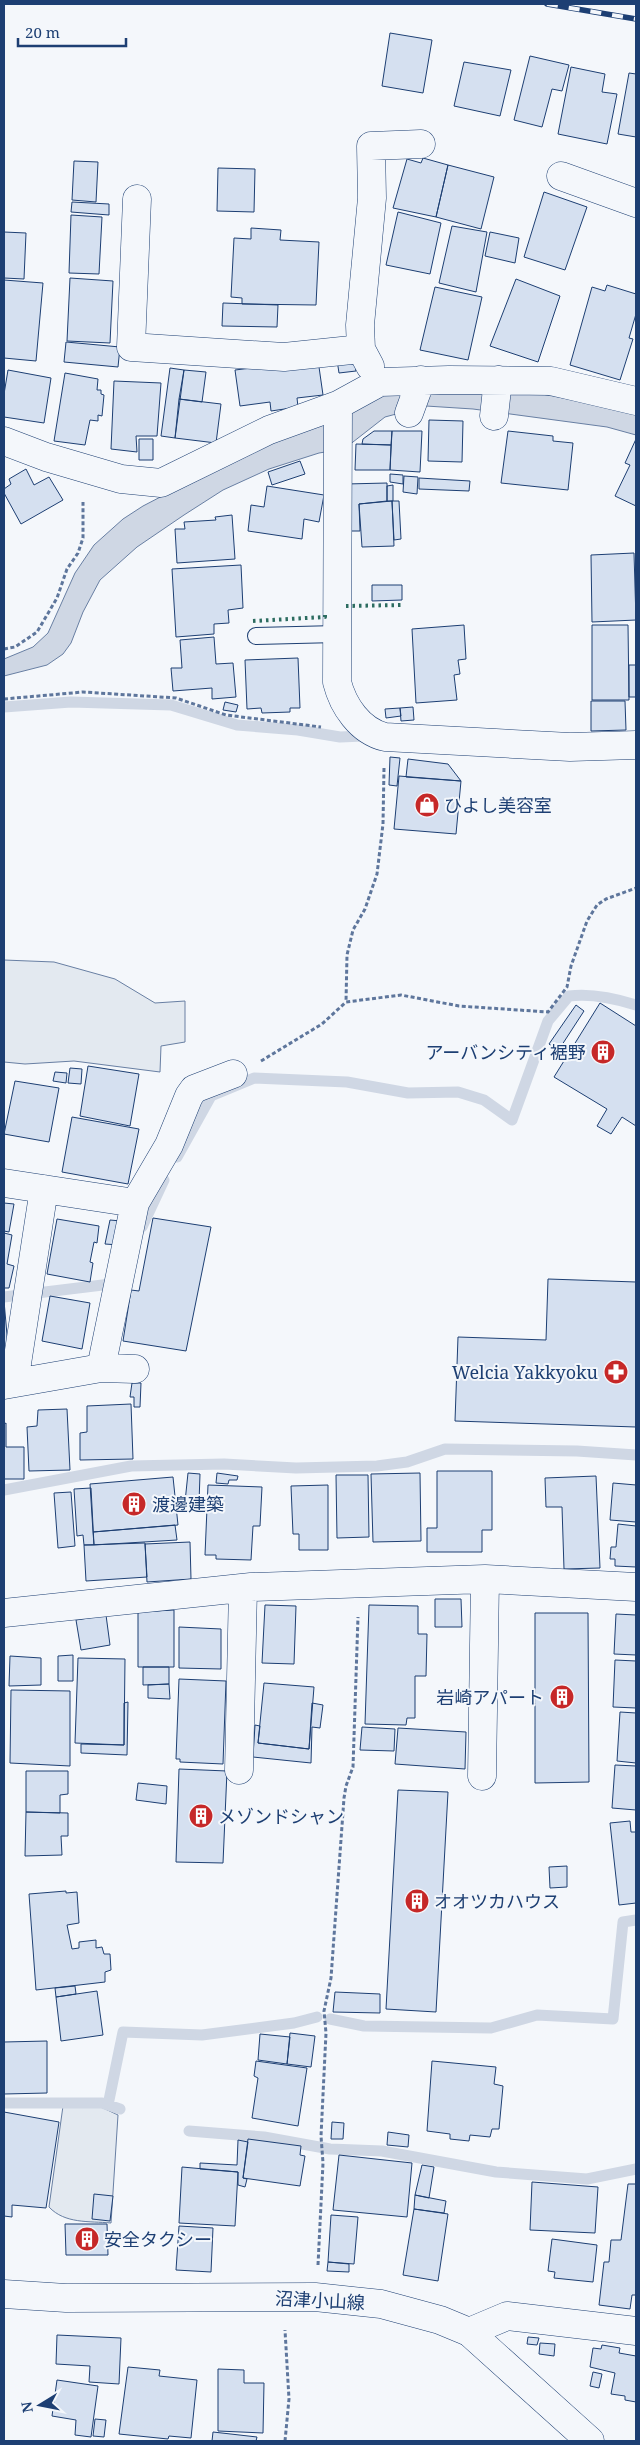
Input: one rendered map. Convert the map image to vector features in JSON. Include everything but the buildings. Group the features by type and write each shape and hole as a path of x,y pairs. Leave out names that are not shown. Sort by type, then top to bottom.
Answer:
{"street":[{"path":"380,382 361,350 360,325 372,198 371,146 421,144"},
{"path":"561,176 636,204"},
{"path":"137,199 131,347 284,357 361,350"},
{"path":"409,413 421,380"},
{"path":"4,441 82,468 121,479 161,483 269,430 338,405 380,382 421,380 551,381 636,401"},
{"path":"494,416 498,380"},
{"path":"338,405 337,682 342,699 375,732 570,747 636,745"},
{"path":"101,1368 135,1204 169,1145 189,1096 194,1089 233,1074"},
{"path":"4,1183 135,1204"},
{"path":"44,1189 9,1384 101,1368 135,1369"},
{"path":"482,1776 485,1579"},
{"path":"4,1614 243,1588 485,1579 636,1587"},
{"path":"238,1770 243,1588"},
{"name":"沼津小山線","path":"4,2294 66,2298 314,2297 381,2304 440,2320 469,2332 590,2441"},
{"path":"469,2332 507,2316 636,2331"}],"lane":[{"path":"256,636 337,634"}],"path":[{"path":"4,649 15,647 37,632 57,598 67,569 78,553 83,538 82,468"},
{"path":"4,699 83,692 154,696 176,698 226,715 260,721 287,722 375,732 383,824 377,874 365,909 352,930 347,955 346,1002"},
{"path":"233,1074 273,1056 322,1024 346,1002 401,995 459,1006 548,1012 567,987 571,966 587,920 597,905 606,899 636,888"},
{"path":"314,2297 323,2163 321,2136 326,2033 324,2011 331,1978 344,1798 346,1786 353,1768 358,1584"},
{"path":"279,2298 286,2334 289,2398 284,2441"}],"shaded area":[{"path":"387,394 542,394 636,412 636,435 607,427 473,409 426,406 385,417 344,449 319,453 269,469 223,490 184,515 137,547 100,580 83,612 71,643 63,654 47,665 4,676 4,659 33,647 48,633 75,573 94,545 123,519 143,506 222,465"},
{"path":"4,960 54,962 115,979 155,1003 185,1001 185,1042 161,1046 160,1072 74,1061 25,1064 4,1062"},
{"path":"63,2106 101,2107 118,2115 111,2223 70,2219 49,2207"}],"waterway":[{"path":"4,707 71,702 171,705 237,725 298,730 340,737 364,736"},
{"path":"177,1157 211,1096 254,1078 347,1082 408,1093 458,1092 484,1100 512,1120 548,1021 569,996 603,997 636,1005"},
{"path":"142,1227 164,1180"},
{"path":"4,1297 119,1283"},
{"path":"4,1490 131,1466 224,1464 296,1468 377,1466 407,1462 445,1449 577,1451 636,1455"},
{"path":"330,2019 364,2026 491,2028 537,2015 613,2019 623,1922 636,1920"},
{"path":"108,2105 123,2032 202,2035 294,2023 317,2017"},
{"path":"4,2103 102,2103 120,2109"},
{"path":"189,2131 264,2137 330,2149 382,2151 496,2172 587,2179 636,2169"}],"railway":[{"path":"547,4 636,19"}],"hedge":[{"path":"346,606 401,605"},
{"path":"253,621 325,617 325,614"}],"place":[{"name":"ひよし美容室","path":"427,805"},
{"name":"アーバンシティ裾野","path":"603,1052"},
{"name":"Welcia Yakkyoku","path":"616,1372"},
{"name":"渡邊建築","path":"134,1504"},
{"name":"岩崎アパート","path":"562,1697"},
{"name":"メゾンドシャン","path":"201,1816"},
{"name":"オオツカハウス","path":"417,1901"},
{"name":"安全タクシー","path":"87,2239"}]}
